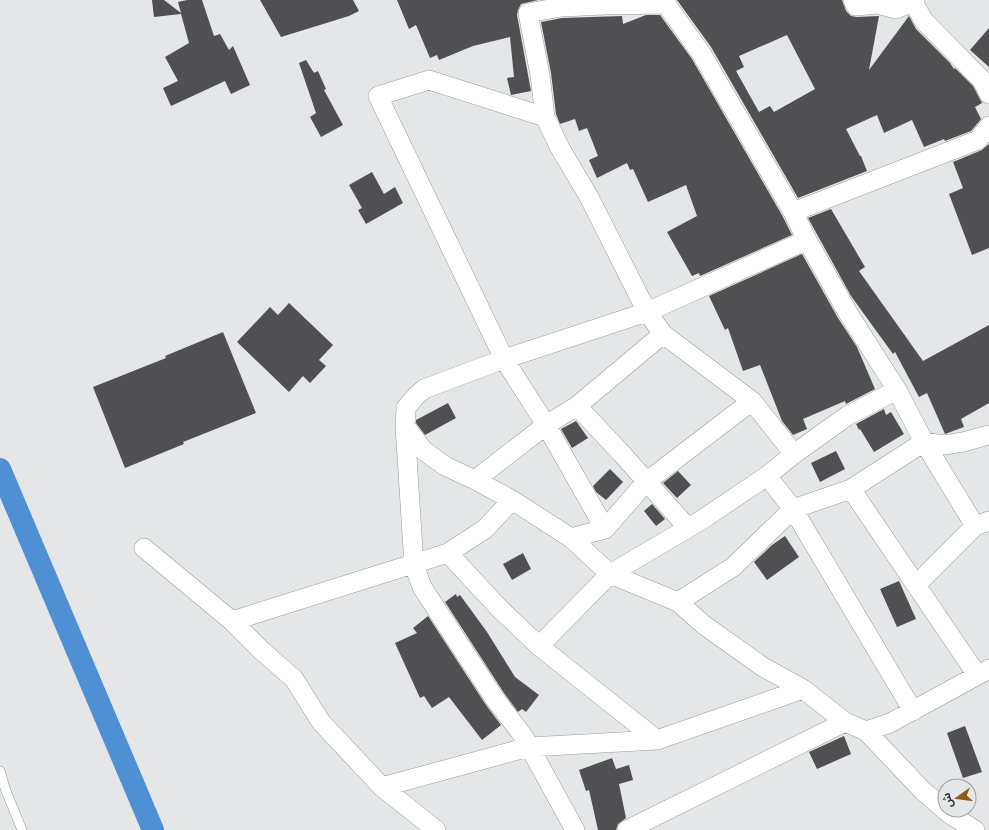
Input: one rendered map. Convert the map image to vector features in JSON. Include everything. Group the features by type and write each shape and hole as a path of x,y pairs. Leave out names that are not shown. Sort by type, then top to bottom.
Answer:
{"street":[{"path":"853,0 856,6 877,4 896,9 914,1 924,21 982,80 989,94"},
{"path":"794,454 752,401 663,334 647,312 589,197 560,148 545,117 540,75 528,13 561,7 665,2 701,53 793,212 848,313 897,390 924,442 982,524 916,584"},
{"path":"545,117 429,80 378,96 504,359 546,425 605,530"},
{"path":"793,212 978,140 989,126"},
{"path":"575,830 524,737 495,699 422,587 414,565 405,426 406,408 424,389 504,359 647,312 807,240"},
{"path":"475,480 546,425 577,406 663,334"},
{"path":"539,646 610,574 688,528 767,476 794,454 847,416 897,390"},
{"path":"571,538 605,530 646,482 752,401"},
{"path":"577,406 688,528"},
{"path":"405,426 423,450 446,466 512,500 571,538 610,574 678,602 704,625 763,667 803,689 846,722 866,731 923,791 951,815 975,830"},
{"path":"678,602 733,566 793,508 851,489 924,442 944,445 989,435"},
{"path":"767,476 793,508 913,710"},
{"path":"851,489 916,584 983,672 890,723 866,731"},
{"path":"232,621 414,565 448,553 485,529 512,500"},
{"path":"144,548 232,621 261,650 294,679 321,722 382,787 436,830"},
{"path":"448,553 499,608 539,646 657,740"},
{"path":"382,787 529,747 657,740 803,689"},
{"path":"627,830 846,722"}],"lane":[{"path":"0,771 3,789 22,830"}],"building":[{"path":"152,0 164,0 181,13 178,2 187,0 202,0 214,36 220,34 229,50 233,46 250,85 231,94 225,81 171,106 163,88 178,81 165,57 189,43 181,14 154,17"},
{"path":"260,0 353,0 359,11 349,16 281,37"},
{"path":"397,0 538,0 521,4 517,15 531,91 511,95 507,78 514,77 510,37 473,46 439,60 437,55 430,58 416,25 409,29"},
{"path":"677,0 842,0 846,11 851,16 879,16 869,70 909,16 916,29 950,63 954,69 955,68 973,86 982,103 975,107 981,119 971,131 924,147 912,120 884,133 877,115 846,129 861,156 867,171 798,198 711,47","holes":["787,35 815,89 774,112 770,106 759,112 736,71 744,67 739,56"]},
{"path":"646,15 660,15 692,59 792,235 700,276 699,273 692,276 667,232 697,216 686,185 648,202 633,169 630,170 627,163 597,178 589,160 598,156 587,128 579,131 575,119 560,124 556,114 551,73 541,22 562,18 622,16 623,24"},
{"path":"989,28 989,67 970,50"},
{"path":"306,60 314,73 318,71 326,89 324,90 343,125 321,137 310,117 316,113 299,63"},
{"path":"989,144 989,248 972,255 949,194 963,188 953,162 982,150"},
{"path":"372,172 384,194 395,187 403,203 366,224 358,210 362,208 349,185"},
{"path":"831,209 865,267 859,271 923,361 989,325 989,403 961,419 964,427 945,434 927,393 919,397 895,352 893,354 851,296 808,218"},
{"path":"802,254 838,318 857,347 875,389 846,404 845,401 803,419 807,429 793,435 782,421 760,365 743,371 728,328 725,330 709,296"},
{"path":"289,303 333,345 319,360 326,366 310,383 303,376 289,392 237,342 270,307 278,315"},
{"path":"223,332 256,413 183,442 184,444 125,468 93,387 166,358 165,356"},
{"path":"448,403 456,418 425,435 416,423 416,420"},
{"path":"884,409 886,415 891,412 904,434 874,452 856,424"},
{"path":"576,421 588,438 572,448 561,429"},
{"path":"836,451 845,469 820,482 811,463"},
{"path":"610,469 623,482 606,500 596,492 593,486"},
{"path":"678,471 691,485 677,498 663,483"},
{"path":"652,504 665,519 656,526 644,511"},
{"path":"785,536 799,557 767,580 754,562 772,545"},
{"path":"523,553 531,569 512,580 503,564"},
{"path":"899,581 916,619 897,627 880,589"},
{"path":"456,594 457,597 460,595 487,632 515,677 539,695 526,712 522,709 518,712 504,693 445,602"},
{"path":"428,616 486,705 501,725 482,740 449,697 432,708 424,696 420,698 395,643 417,633 413,628"},
{"path":"965,726 982,772 963,778 947,733"},
{"path":"844,736 851,754 817,769 809,752"},
{"path":"612,758 616,769 629,765 633,780 619,784 626,818 618,824 616,830 598,830 589,790 586,791 579,770"}],"waterway":[{"path":"0,469 153,830"}]}
